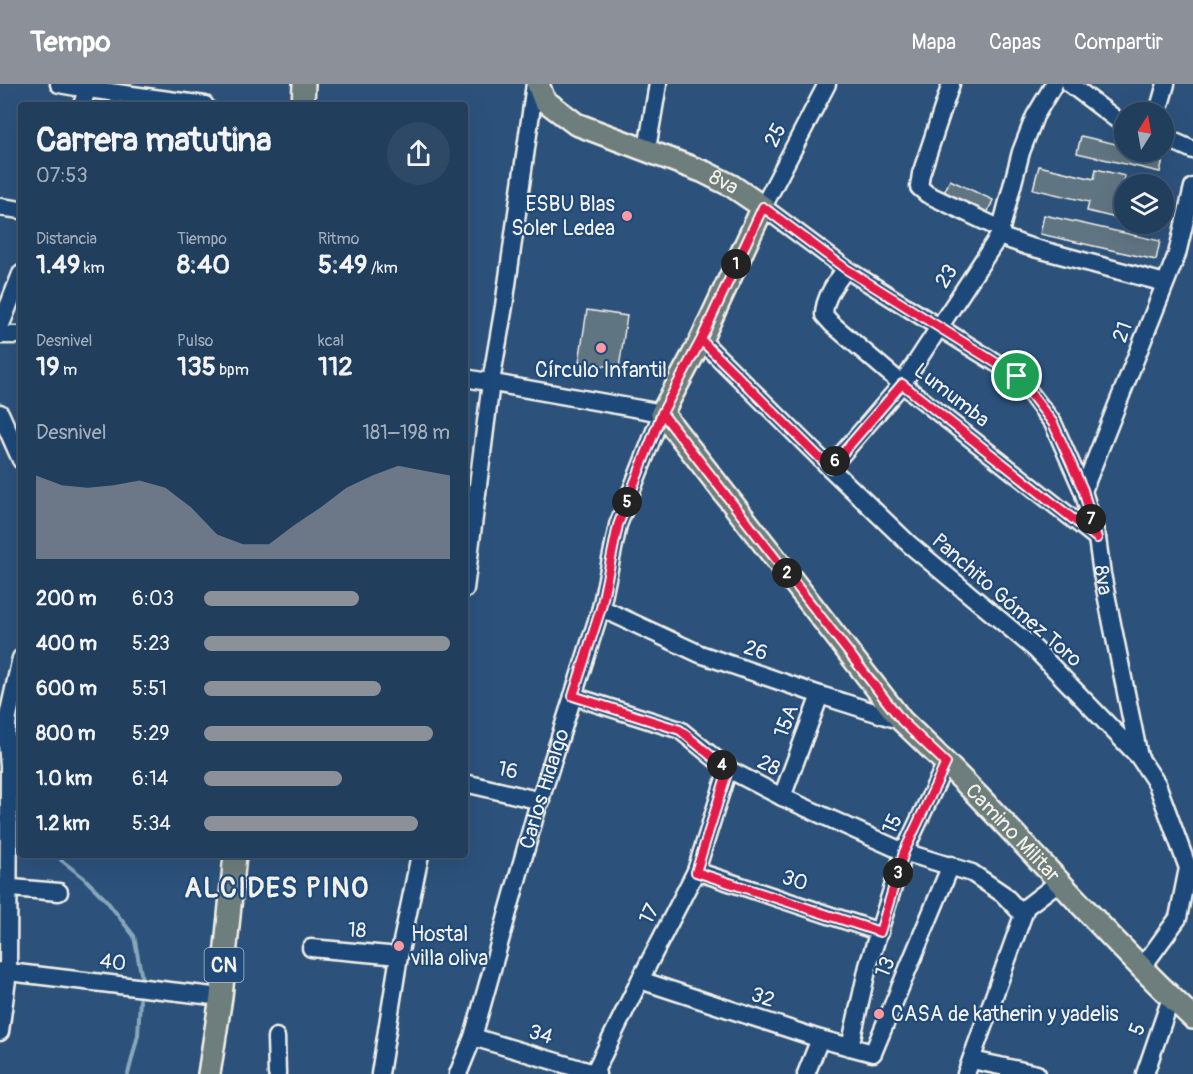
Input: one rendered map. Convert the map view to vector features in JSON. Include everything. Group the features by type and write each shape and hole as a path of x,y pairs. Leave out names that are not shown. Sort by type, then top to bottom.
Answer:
{"main road":[{"path":"303,102 304,84"},
{"name":"8va","path":"536,84 544,100 576,124 704,172 732,186 763,207"},
{"name":"Carlos Hidalgo","path":"662,413 701,340 763,207"},
{"name":"Camino Militar","path":"662,413 902,721 1060,881 1141,969 1193,1018"},
{"name":"CN","path":"209,1074 221,998 235,858"}],"street":[{"path":"59,84 87,93 176,102"},
{"path":"468,565 491,382 536,84"},
{"path":"646,149 658,84"},
{"name":"25","path":"763,207 827,84"},
{"path":"951,84 921,174 919,187 927,194 1027,246 1165,282"},
{"name":"23","path":"830,468 902,384 1000,232 1021,152 1035,116 1054,84"},
{"path":"1070,84 1114,117"},
{"path":"1161,102 1166,84"},
{"path":"1174,141 1193,150"},
{"name":"21","path":"1083,490 1177,254 1193,187"},
{"path":"0,207 18,210"},
{"name":"8va","path":"763,207 846,269 1017,376 1053,423 1083,490 1097,538 1102,574 1139,757"},
{"name":"Lumumba","path":"846,269 834,285 824,307 824,315 832,324 902,384 1097,538"},
{"path":"0,327 18,281"},
{"path":"0,335 18,335"},
{"name":"Panchito Gómez Toro","path":"701,340 909,544 1035,649 1139,757 1157,784 1188,868 1178,918 1141,969"},
{"path":"468,378 662,413"},
{"path":"0,413 18,451"},
{"name":"Carlos Hidalgo","path":"458,1074 473,1038 541,801 601,608 618,525 662,413"},
{"name":"26","path":"601,608 700,654 902,721"},
{"path":"0,1032 4,972 4,887 9,766 6,735 7,689 18,665"},
{"name":"15A","path":"782,797 820,695"},
{"name":"28","path":"573,696 680,730 728,770 782,797 904,852 972,873 1003,894 1023,915"},
{"name":"15","path":"850,1047 868,966 904,852 946,763"},
{"name":"17","path":"596,1073 640,980 696,872 728,770"},
{"name":"16","path":"468,784 541,801"},
{"path":"380,1074 399,956 419,858"},
{"name":"13","path":"873,1053 951,866"},
{"name":"30","path":"696,872 880,932"},
{"path":"1036,1074 969,1067 1026,908 1060,881"},
{"path":"4,887 59,892"},
{"name":"18","path":"311,948 399,956"},
{"name":"40","path":"4,972 221,998"},
{"name":"32","path":"640,980 820,1039 873,1053"},
{"name":"5","path":"1145,1074 1172,998"},
{"path":"276,1037 277,1074"},
{"name":"34","path":"473,1038 596,1073"},
{"path":"806,1074 820,1039"}],"building":[{"path":"1081,136 1114,144 1114,161 1077,153"},
{"path":"1116,162 1162,162 1160,172"},
{"path":"1039,166 1094,179 1096,169 1117,174 1114,174 1114,218 1087,211 1089,202 1033,189"},
{"path":"950,180 993,200 986,216 943,195"},
{"path":"1044,215 1114,231 1114,234 1129,234 1160,241 1156,260 1040,234"},
{"path":"587,310 627,316 619,368 579,362"}],"waterway":[{"path":"60,858 106,900 134,936 142,979"},
{"path":"128,1074 138,1035 140,1000"}],"place":[{"name":"ESBU Blas Soler Ledea","path":"627,216"},
{"name":"Círculo Infantil","path":"601,348"},
{"name":"Hostal villa oliva","path":"399,946"},
{"name":"CASA de katherin y yadelis","path":"879,1014"}],"district":[{"name":"ALCIDES PINO","path":"277,888"}],"route":[{"path":"1017,376 846,269 763,207 701,340 662,413 902,721 946,763 904,852 880,932 696,872 728,770 680,730 573,696 601,608 618,525 662,413 701,340 830,468 902,384 1097,538 1083,490 1053,423 1017,376"}]}
